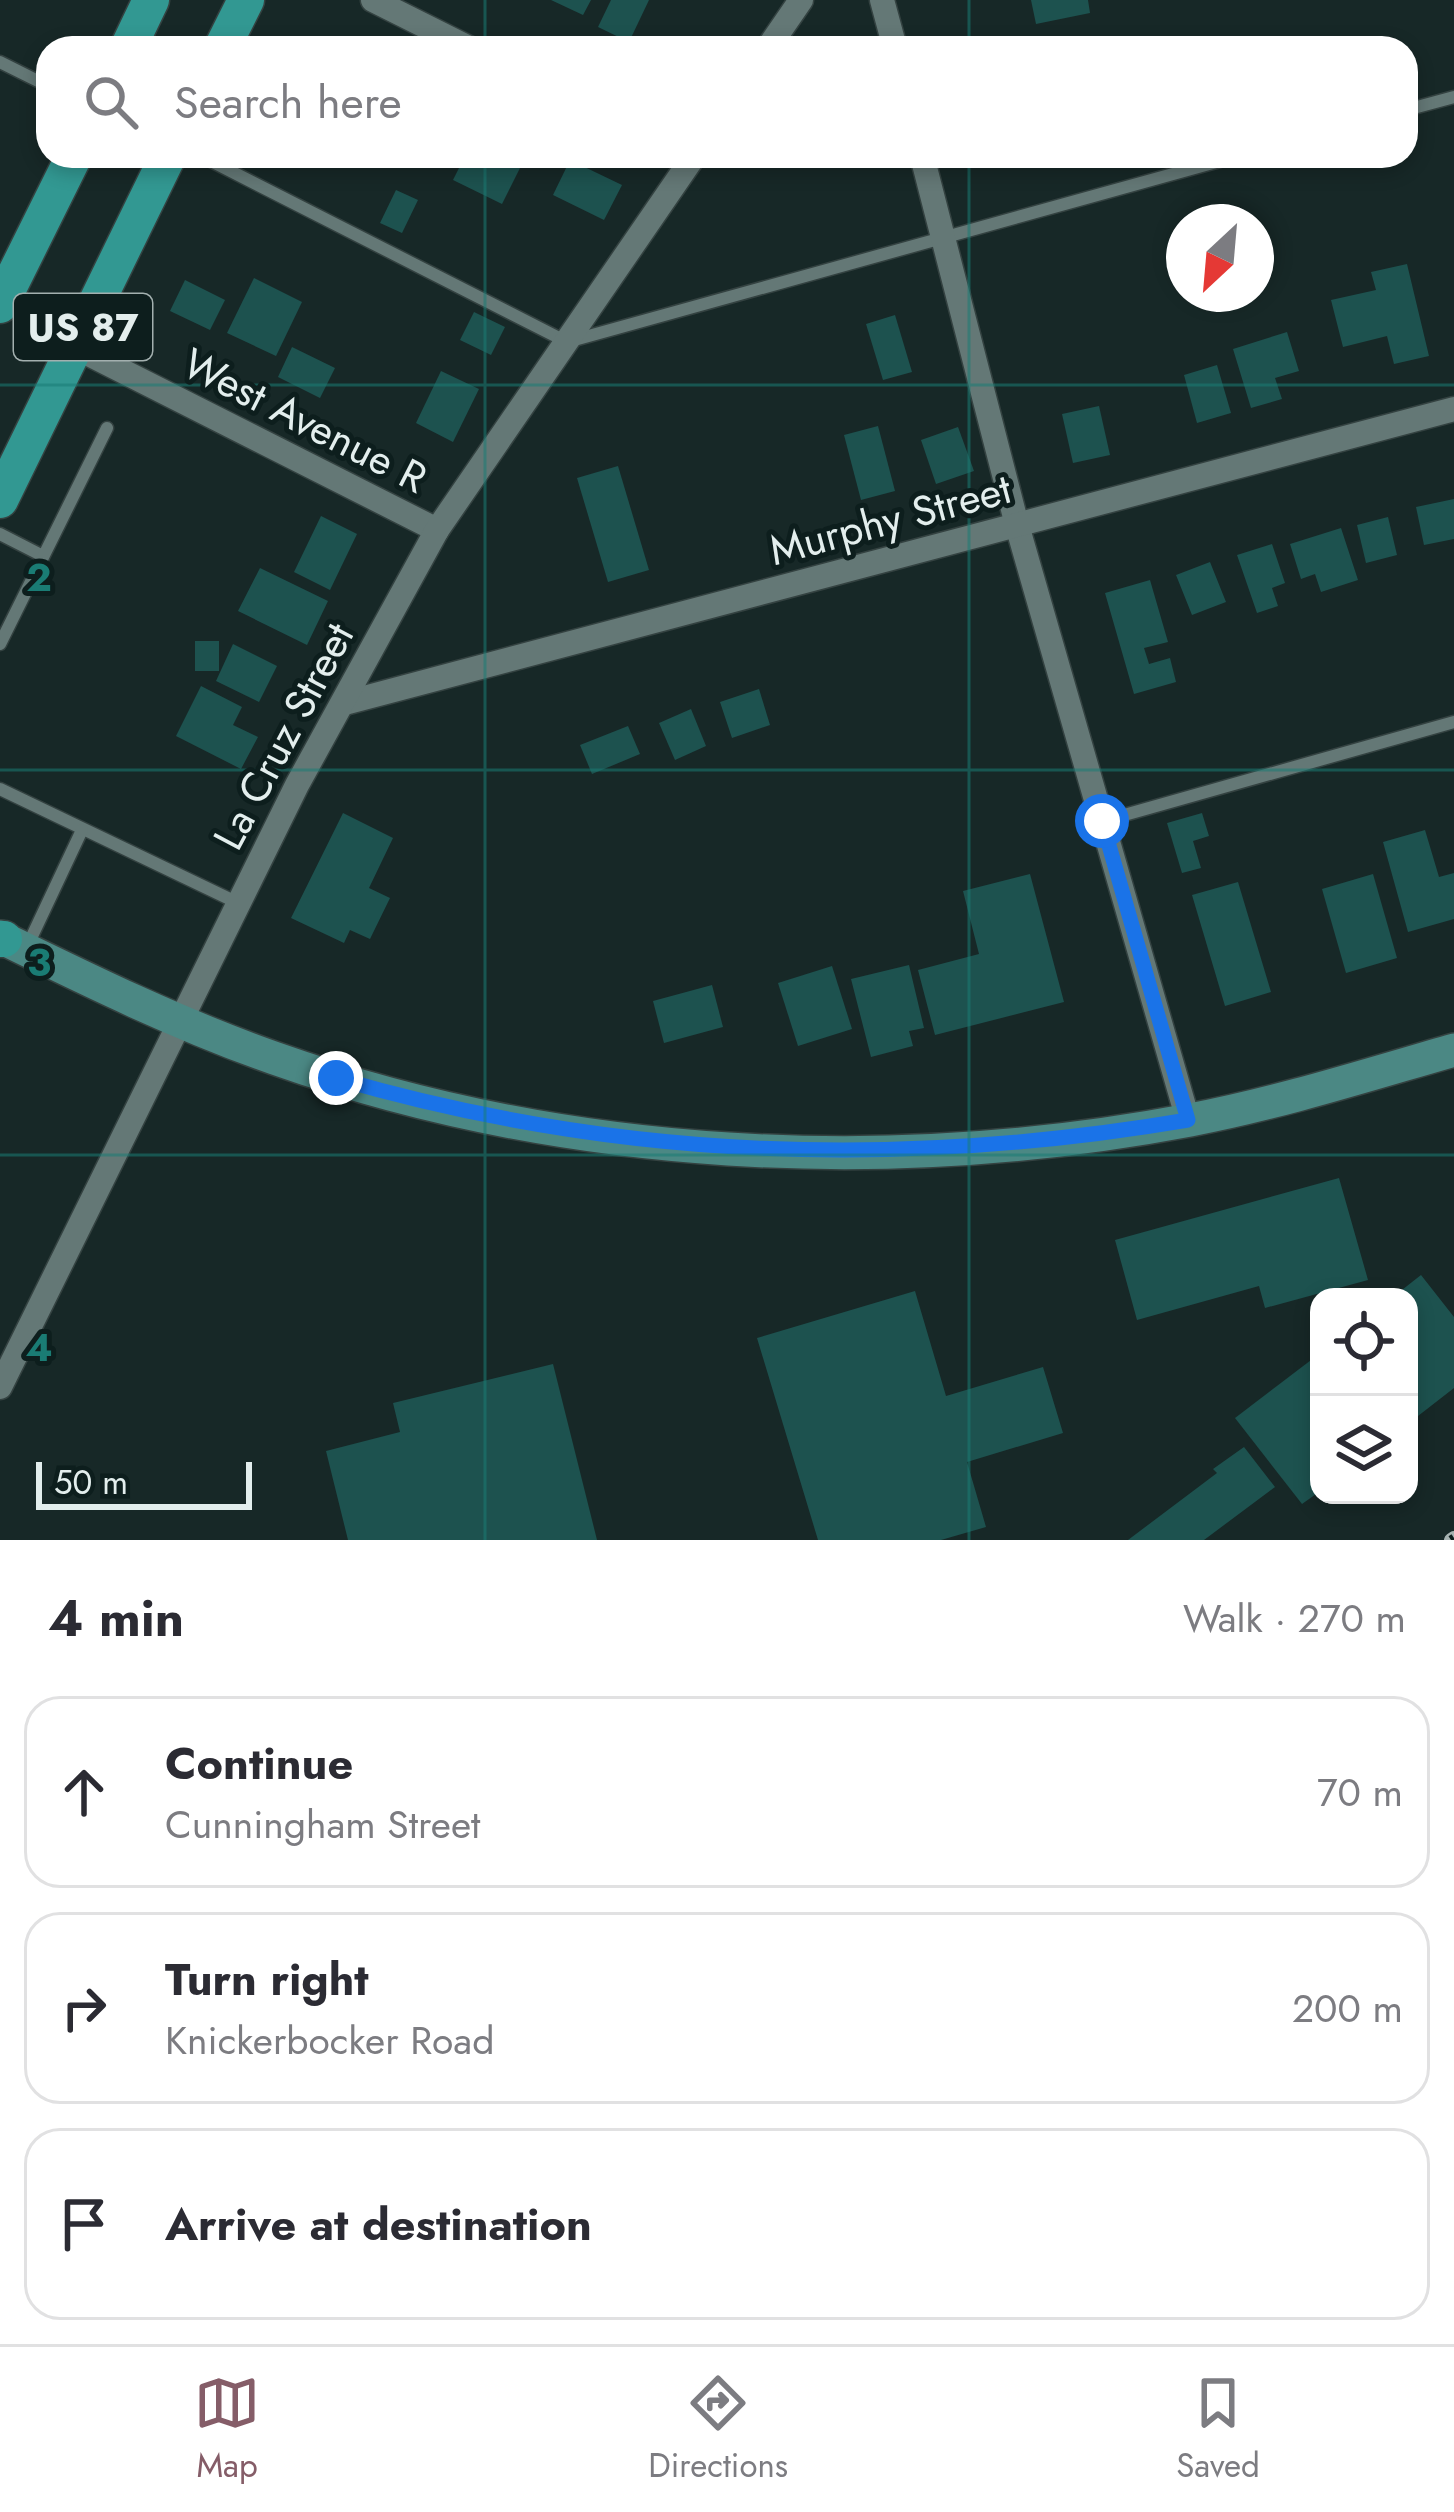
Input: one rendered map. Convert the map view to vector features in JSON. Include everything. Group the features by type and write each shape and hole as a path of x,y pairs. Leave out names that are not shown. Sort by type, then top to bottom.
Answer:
{"main road":[{"path":"134,36 152,0"},
{"path":"228,36 246,0"},
{"name":"US 87","path":"0,304 68,168"},
{"name":"US 87","path":"0,500 162,168"},
{"path":"8,941 181,1023 279,1060 393,1094 539,1126 680,1144 808,1152 1044,1141 1248,1108 1454,1050"}],"street":[{"path":"373,0 445,36"},
{"path":"777,36 801,0"},
{"path":"883,0 892,36"},
{"name":"La Cruz Street","path":"0,1387 297,784 437,530 683,168"},
{"path":"925,168 1017,525 1188,1120"},
{"name":"West Avenue R","path":"73,346 437,530"},
{"name":"Murphy Street","path":"345,703 1454,409"}],"lane":[{"path":"0,62 36,80"},
{"path":"1418,107 1454,97"},
{"path":"225,168 567,342 1194,168"},
{"path":"0,644 107,428"},
{"path":"0,534 44,556"},
{"path":"1102,821 1454,722"},
{"path":"0,789 239,904"},
{"path":"8,941 82,830"}],"building":[{"path":"551,0 591,0 583,15"},
{"path":"611,0 649,0 632,36 617,36 598,27"},
{"path":"1031,0 1088,0 1090,13 1036,24"},
{"path":"459,168 520,168 502,204 453,180"},
{"path":"566,168 587,168 622,185 604,220 553,195"},
{"path":"396,190 418,200 402,233 380,223"},
{"path":"1407,264 1429,356 1394,364 1387,336 1343,347 1331,300 1376,290 1371,272"},
{"path":"254,278 302,302 276,356 227,333"},
{"path":"185,280 225,300 210,330 170,311"},
{"path":"474,312 505,327 491,355 460,340"},
{"path":"895,315 912,372 883,380 866,324"},
{"path":"1287,332 1299,371 1275,378 1282,399 1251,408 1233,349"},
{"path":"292,347 335,368 320,398 278,377"},
{"path":"1217,365 1231,413 1197,423 1184,375"},
{"path":"441,371 479,389 453,442 416,423"},
{"path":"1099,406 1110,455 1073,463 1062,414"},
{"path":"878,426 895,491 861,500 844,435"},
{"path":"958,427 974,471 936,484 921,440"},
{"path":"618,466 649,570 608,582 577,478"},
{"path":"1454,499 1454,539 1424,545 1416,507"},
{"path":"321,516 357,534 330,590 294,572"},
{"path":"1388,517 1397,555 1366,563 1357,525"},
{"path":"1341,528 1358,580 1321,592 1315,574 1301,579 1290,544"},
{"path":"1272,544 1285,583 1272,588 1278,606 1257,613 1237,555"},
{"path":"1210,562 1226,602 1192,615 1176,575"},
{"path":"260,568 328,601 307,645 238,611"},
{"path":"1150,580 1168,642 1144,648 1149,664 1170,658 1176,682 1134,694 1105,593"},
{"path":"195,641 219,641 219,671 195,671"},
{"path":"233,644 277,666 259,702 216,681"},
{"path":"201,686 242,707 233,725 258,737 241,769 176,736"},
{"path":"759,689 770,725 732,738 720,702"},
{"path":"691,709 706,746 675,760 659,723"},
{"path":"628,726 640,754 592,774 580,745"},
{"path":"343,813 393,838 369,888 390,898 370,939 350,930 344,943 291,918"},
{"path":"1202,813 1209,836 1193,841 1201,868 1182,873 1167,823"},
{"path":"1425,830 1439,877 1454,873 1454,919 1408,932 1383,842"},
{"path":"1030,874 1064,1002 935,1035 918,970 979,954 963,891"},
{"path":"1373,874 1397,958 1346,973 1322,889"},
{"path":"1238,882 1271,992 1225,1006 1192,895"},
{"path":"909,965 924,1028 909,1031 913,1046 871,1057 851,979"},
{"path":"832,966 852,1029 798,1046 778,983"},
{"path":"712,985 723,1027 664,1043 653,1001"},
{"path":"1339,1178 1368,1280 1339,1288 1310,1288 1310,1296 1265,1308 1259,1286 1137,1320 1115,1240"},
{"path":"1421,1275 1454,1317 1454,1388 1418,1416 1418,1288 1404,1288"},
{"path":"915,1291 946,1396 1043,1367 1063,1433 967,1462 986,1527 941,1540 818,1540 757,1338"},
{"path":"1310,1361 1310,1498 1302,1504 1235,1418"},
{"path":"553,1364 597,1540 348,1540 326,1451 400,1432 393,1403"},
{"path":"1244,1447 1275,1487 1204,1540 1128,1540 1217,1473 1213,1469"}],"route":[{"path":"336,1078 539,1126 743,1150 918,1150 1044,1141 1188,1120 1102,821"}]}
